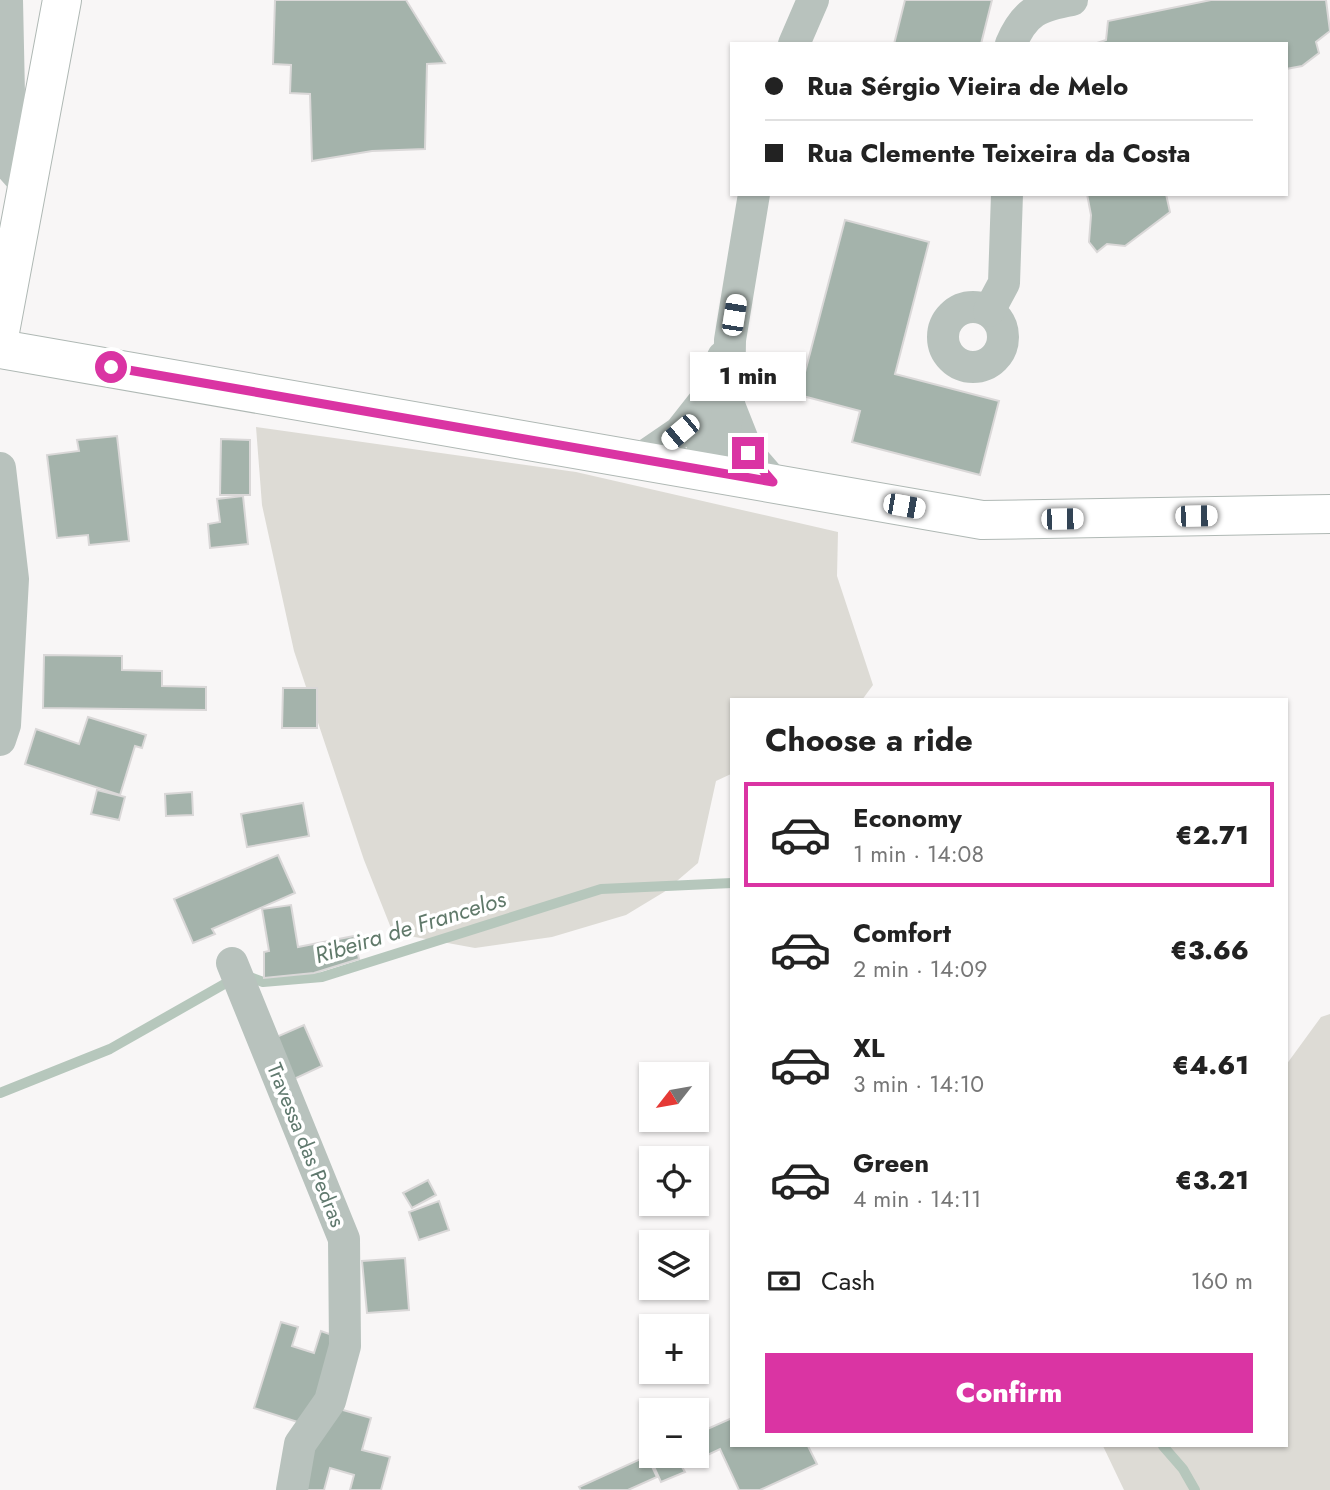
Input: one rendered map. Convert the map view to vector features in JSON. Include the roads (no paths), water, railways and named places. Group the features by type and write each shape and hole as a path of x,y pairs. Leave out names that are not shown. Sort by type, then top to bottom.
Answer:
{"main road":[{"path":"0,332 62,0"},
{"path":"0,349 642,458 982,520 1330,514"}],"street":[{"path":"7,0 9,94 1,156 27,186"},
{"path":"795,42 813,0"},
{"path":"1018,21 1043,6 1072,0"},
{"path":"706,470 722,447 718,402 754,196"},
{"path":"989,311 1004,283 1007,196"},
{"path":"642,458 718,402"},
{"path":"718,402 748,453 773,482"},
{"path":"0,468 13,579 5,725 0,740"},
{"name":"Travessa das Pedras","path":"237,976 344,1239 345,1346 330,1401 300,1444 292,1490"}],"waterway":[{"name":"Ribeira de Francelos","path":"0,1093 110,1049 242,974 263,982 322,977 601,889 730,883"},
{"name":"Ribeira de Francelos","path":"1164,1447 1183,1469 1195,1490"}]}
